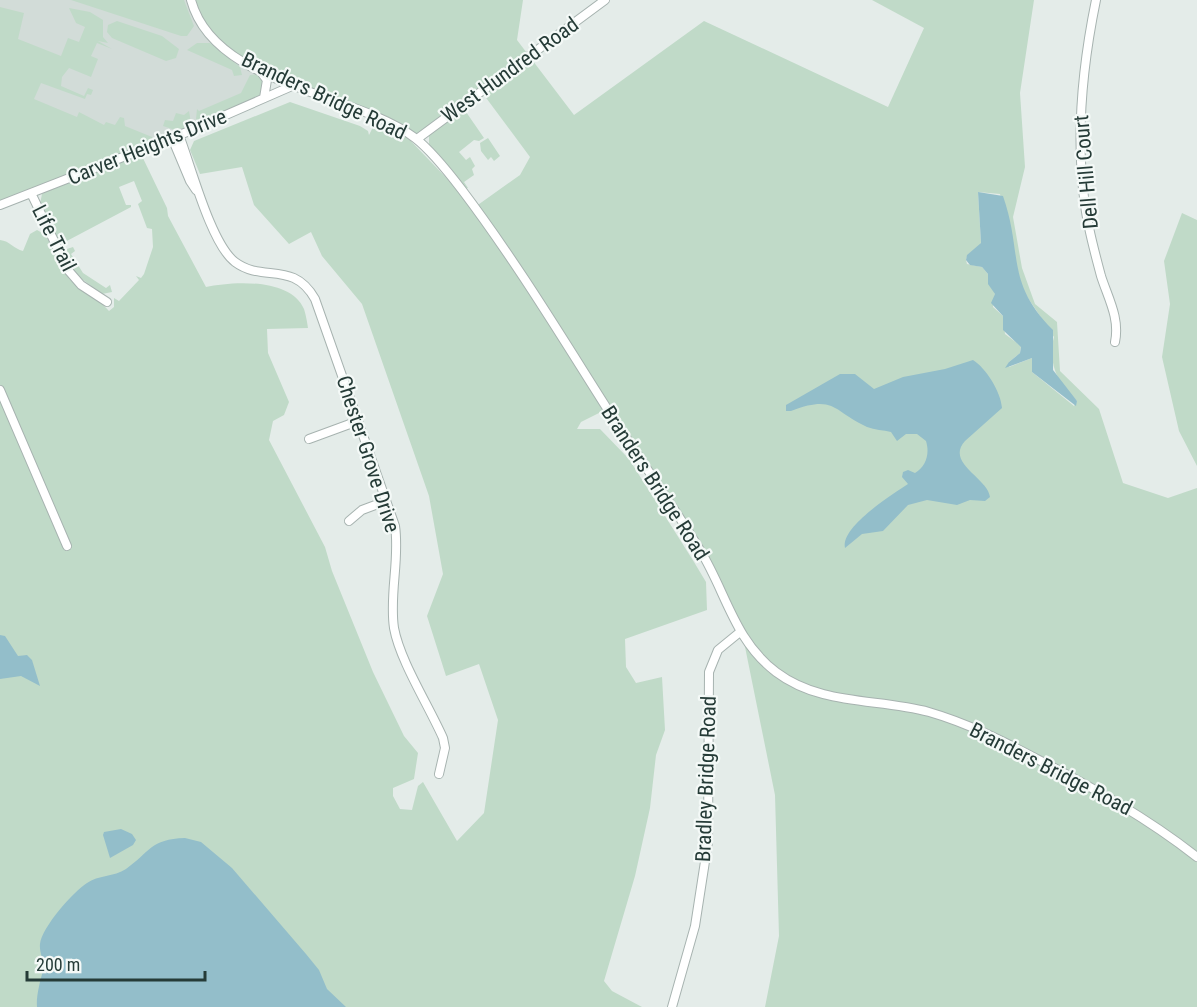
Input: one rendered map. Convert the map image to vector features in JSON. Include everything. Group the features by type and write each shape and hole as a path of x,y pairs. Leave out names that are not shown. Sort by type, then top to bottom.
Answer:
{"street":[{"name":"Branders Bridge Road","path":"191,0 206,30 240,61 292,86 389,123 417,139 460,188 544,310 703,553 740,632 765,663 802,688 830,697 909,707 971,727 1127,807 1197,857"},
{"name":"West Hundred Road","path":"417,139 605,0"},
{"name":"Dell Hill Court","path":"1096,0 1081,97 1082,179 1089,230 1116,318 1115,342"},
{"path":"260,70 267,80 264,98"},
{"name":"Carver Heights Drive","path":"0,205 176,137 292,86"},
{"name":"Chester Grove Drive","path":"176,137 218,240 228,256 245,268 293,276 311,291 386,501 397,541 394,628 402,651 443,738 445,748 439,774"},
{"name":"Life Trail","path":"32,193 68,270 81,285 107,302"},
{"path":"0,390 67,546"},
{"path":"309,439 358,422"},
{"path":"349,521 362,510 386,501"},
{"name":"Bradley Bridge Road","path":"672,1007 695,926 708,842 709,672 718,650 740,632"}],"shaded area":[{"path":"0,0 191,0 260,71 264,98 52,184 0,148"}],"green space":[{"path":"71,0 184,0 194,26 187,36 181,36"},
{"path":"192,0 523,0 517,40 574,115 704,21 888,107 924,28 872,0 1034,0 1020,93 1025,167 1013,217 1022,268 1035,304 1057,322 1060,371 1099,409 1123,483 1168,498 1197,488 1197,1007 765,1007 779,936 775,795 743,637 709,567 475,207 520,175 530,157 481,91 417,139 241,59 207,29","holes":["978,192 1000,194 1022,289 1054,337 1053,364 1064,388 1077,401 1074,406 1032,372 1032,358 1009,367 1009,362 1020,353 1021,346 1005,334 1003,316 993,307 995,294 988,274 982,267 967,264 967,257 981,243"]},
{"path":"0,7 24,13 18,39 61,56 68,38 79,42 85,27 76,23 69,8 90,12 103,20 103,37 108,43 98,41 112,49 97,43 91,56 98,59 91,77 69,68 62,77 61,86 84,96 88,88 93,90 91,95 87,94 85,99 41,83 34,99 77,117 79,112 104,125 106,122 115,125 120,117 124,118 125,126 152,137 153,141 0,205"},
{"path":"117,21 162,36 179,49 176,58 166,61 112,38 107,32 108,25"},
{"path":"197,43 210,43 240,67 242,75 234,76 232,70 187,50"},
{"path":"257,74 264,82 264,91 259,96 202,122 196,119 197,109 199,111 241,93 250,75"},
{"path":"290,102 360,126 368,131 369,135 374,125 365,118 383,123 405,135 458,190 499,248 605,410 581,422 577,429 600,429 629,459 706,582 707,610 625,639 626,667 636,683 662,677 665,730 656,755 650,808 635,876 604,981 612,991 642,1007 0,1007 0,240 23,251 30,234 37,230 42,233 51,243 70,279 109,311 114,307 114,298 119,301 139,280 136,276 141,278 144,274 153,247 152,229 147,228 138,204 142,201 134,181 119,187 126,205 131,205 131,207 63,243 58,242 40,204 42,194 53,187 140,152 167,208 168,216 206,287 245,283 274,287 297,299 304,309 308,328 267,329 268,353 289,402 284,415 273,421 269,440 325,547 332,571 373,672 404,736 418,753 414,779 393,788 393,796 400,809 412,810 418,786 423,782 457,841 484,813 498,720 479,664 446,676 427,616 443,574 429,496 362,304 322,256 311,232 289,244 254,205 242,167 200,174 190,150 194,141"},
{"path":"464,109 484,138 479,141 474,140 459,152 466,160 470,157 475,166 472,169 474,175 464,182 468,188 464,189 429,146 429,132"},
{"path":"189,111 191,123 188,128 178,131 163,126 165,120 173,121 176,113 184,115"},
{"path":"488,138 500,156 494,161 491,157 488,160 481,151 480,143"},
{"path":"1182,213 1197,220 1197,466 1179,431 1162,357 1170,304 1164,261"},
{"path":"73,247 75,251 71,254 83,273 106,288 110,285 112,292 102,294 74,273 64,256 67,249"}],"water":[{"path":"978,192 1003,196 1021,282 1038,313 1053,330 1053,370 1077,401 1076,406 1032,372 1032,358 1005,368 1020,353 1021,347 1003,330 1003,316 991,303 995,294 988,284 988,274 982,267 970,265 966,260 967,255 981,243"},
{"path":"973,360 992,381 1002,408 965,441 960,449 960,456 969,470 988,490 990,497 985,501 970,500 957,505 927,500 908,505 883,531 862,534 845,548 846,540 859,521 908,484 902,477 903,472 908,470 915,473 922,467 927,455 926,441 917,434 906,434 897,441 891,432 867,427 826,405 817,404 786,411 786,405 840,374 855,374 874,389 903,377 945,369"},
{"path":"0,635 5,636 18,656 27,655 32,660 40,686 21,676 0,679"},
{"path":"121,829 132,834 136,840 133,845 110,858 104,832"},
{"path":"185,838 201,842 232,868 319,970 327,989 346,1007 37,1007 43,968 40,951 42,937 67,902 87,883 126,869 157,844"}]}
